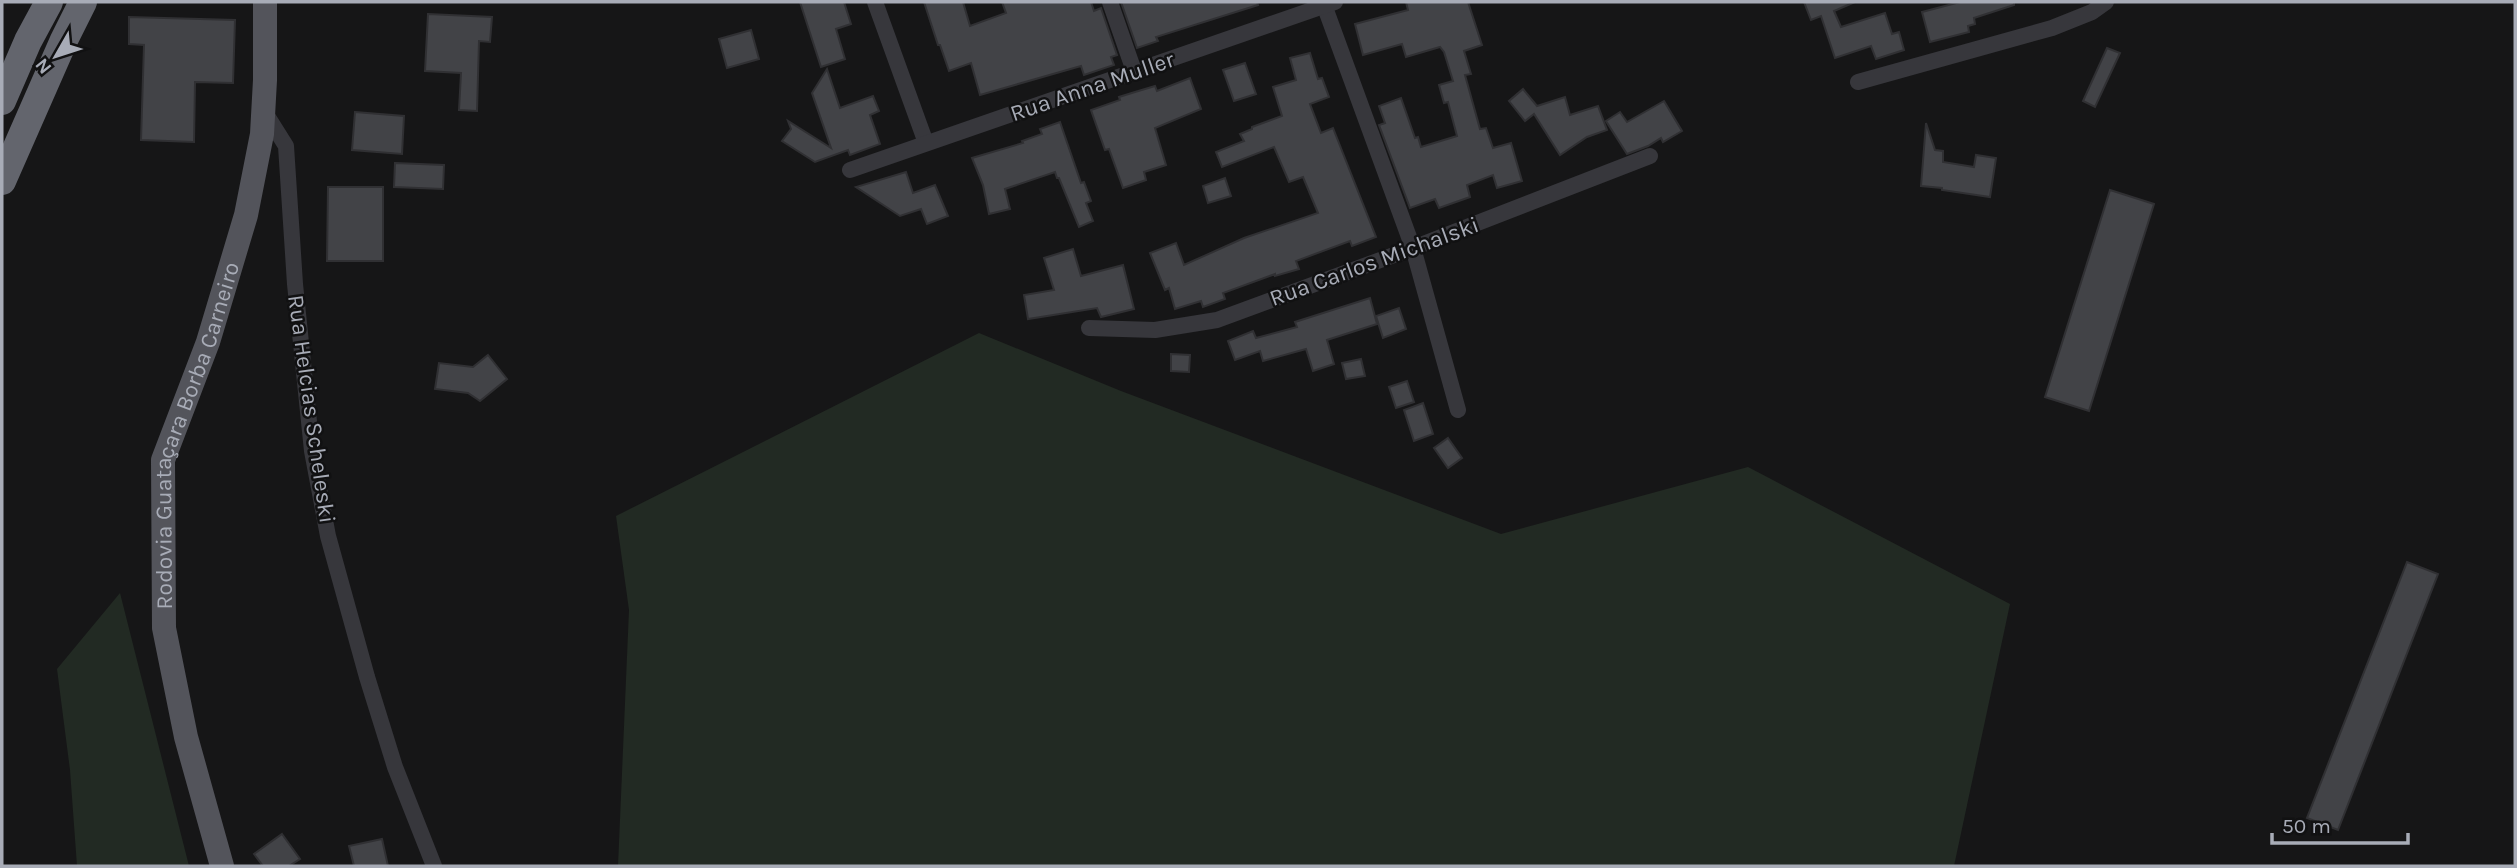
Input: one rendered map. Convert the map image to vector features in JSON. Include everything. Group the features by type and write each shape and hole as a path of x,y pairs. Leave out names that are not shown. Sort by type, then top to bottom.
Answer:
{"highway":[{"path":"2,101 28,41 49,2"},
{"path":"2,181 83,2"}],"main road":[{"name":"Rodovia Guataçara Borba Carneiro","path":"222,866 186,737 164,628 163,460 208,342 246,215 262,134 265,2"}],"street":[{"path":"875,2 926,143"},
{"path":"1110,2 1135,71"},
{"path":"1858,82 2052,28 2092,12 2106,2"},
{"path":"1327,3 1412,248 1458,410"},
{"name":"Rua Anna Muller","path":"850,170 1327,3"},
{"name":"Rua Helcias Scheleski","path":"263,111 286,146 295,284 312,451 328,536 395,767 434,866"},
{"name":"Rua Carlos Michalski","path":"1089,328 1155,330 1217,320 1650,156"}],"shaded area":[{"path":"979,333 1121,391 1501,534 1748,467 2010,604 1954,866 618,866 629,610 616,516"},
{"path":"120,593 189,866 77,866 70,770 57,669"}],"building":[{"path":"800,2 844,2 851,24 836,29 845,59 821,67"},
{"path":"924,2 963,2 970,26 1006,13 1002,2 1091,2 1094,11 1101,8 1117,55 1111,57 1114,65 1084,75 1081,66 980,95 971,63 949,71"},
{"path":"1121,2 1257,2 1258,5 1156,37 1158,41 1137,48"},
{"path":"1406,2 1468,2 1482,45 1464,51 1471,74 1465,75 1480,129 1486,128 1493,148 1511,143 1522,181 1497,188 1493,175 1467,185 1470,197 1439,208 1435,199 1410,208 1379,125 1385,123 1379,106 1401,98 1415,138 1418,137 1421,147 1457,136 1448,102 1444,103 1439,85 1453,81 1440,47 1406,57 1402,44 1363,55 1355,24 1408,10"},
{"path":"1804,2 1855,2 1834,11 1841,27 1885,13 1892,34 1899,32 1904,50 1876,59 1871,46 1835,58 1821,16 1811,20"},
{"path":"1960,2 2014,2 2014,5 1974,18 1975,24 1968,26 1969,32 1930,42 1922,12"},
{"path":"428,14 492,17 490,42 479,41 477,111 459,110 461,73 425,71"},
{"path":"129,17 235,20 233,83 195,82 194,142 141,140 144,45 129,44"},
{"path":"751,30 759,59 727,68 719,39"},
{"path":"2107,48 2120,53 2095,107 2083,101"},
{"path":"1310,53 1318,79 1322,78 1329,97 1310,104 1321,133 1333,128 1376,237 1352,246 1350,241 1296,261 1299,269 1275,274 1223,293 1225,299 1203,307 1201,301 1175,309 1169,288 1165,290 1150,253 1176,243 1184,265 1244,238 1318,213 1303,177 1289,182 1274,147 1222,167 1216,152 1244,141 1240,134 1252,127 1282,116 1273,87 1296,80 1290,58"},
{"path":"1245,63 1256,94 1234,101 1223,70"},
{"path":"827,69 840,108 873,96 879,111 870,115 880,144 850,155 848,150 815,162 782,141 791,129 788,121 831,148 812,93"},
{"path":"1190,78 1201,109 1155,128 1166,165 1144,172 1146,180 1123,188 1109,149 1105,150 1091,110 1120,100 1119,97 1155,86 1157,91"},
{"path":"1523,89 1537,106 1565,97 1570,115 1598,106 1607,130 1587,137 1560,155 1534,114 1525,121 1509,101"},
{"path":"1664,101 1682,131 1663,142 1661,138 1627,154 1606,121 1620,112 1627,122"},
{"path":"355,112 404,116 402,154 352,150"},
{"path":"1060,122 1081,183 1084,182 1091,201 1086,203 1093,221 1079,227 1055,172 1005,189 1010,209 989,214 983,185 972,158 1023,143 1022,141 1042,134 1040,129"},
{"path":"1926,123 1935,150 1943,151 1943,162 1974,167 1976,155 1996,158 1990,197 1921,186"},
{"path":"395,163 444,165 443,189 394,187"},
{"path":"906,172 913,193 935,185 948,216 927,224 921,209 900,216 856,187"},
{"path":"1225,178 1231,196 1208,203 1203,186"},
{"path":"328,187 383,187 383,261 327,261"},
{"path":"2110,190 2154,204 2089,411 2045,397"},
{"path":"1073,249 1081,276 1123,265 1134,309 1101,317 1097,308 1028,319 1024,295 1054,290 1044,258"},
{"path":"1370,298 1377,324 1327,340 1334,364 1313,371 1306,349 1263,361 1260,351 1235,360 1228,341 1253,331 1256,338 1297,327 1295,322"},
{"path":"1399,308 1406,329 1383,338 1376,316"},
{"path":"1171,354 1190,355 1189,372 1171,371"},
{"path":"488,355 507,379 480,401 468,393 435,389 439,363 473,367"},
{"path":"1361,359 1365,376 1346,379 1342,363"},
{"path":"1407,381 1414,402 1396,408 1389,387"},
{"path":"1423,403 1433,434 1414,441 1404,410"},
{"path":"1448,438 1462,458 1448,468 1434,448"},
{"path":"2407,562 2438,574 2338,830 2307,818"},
{"path":"282,834 300,859 289,866 263,866 254,854"},
{"path":"382,839 388,866 354,866 349,846"}]}
